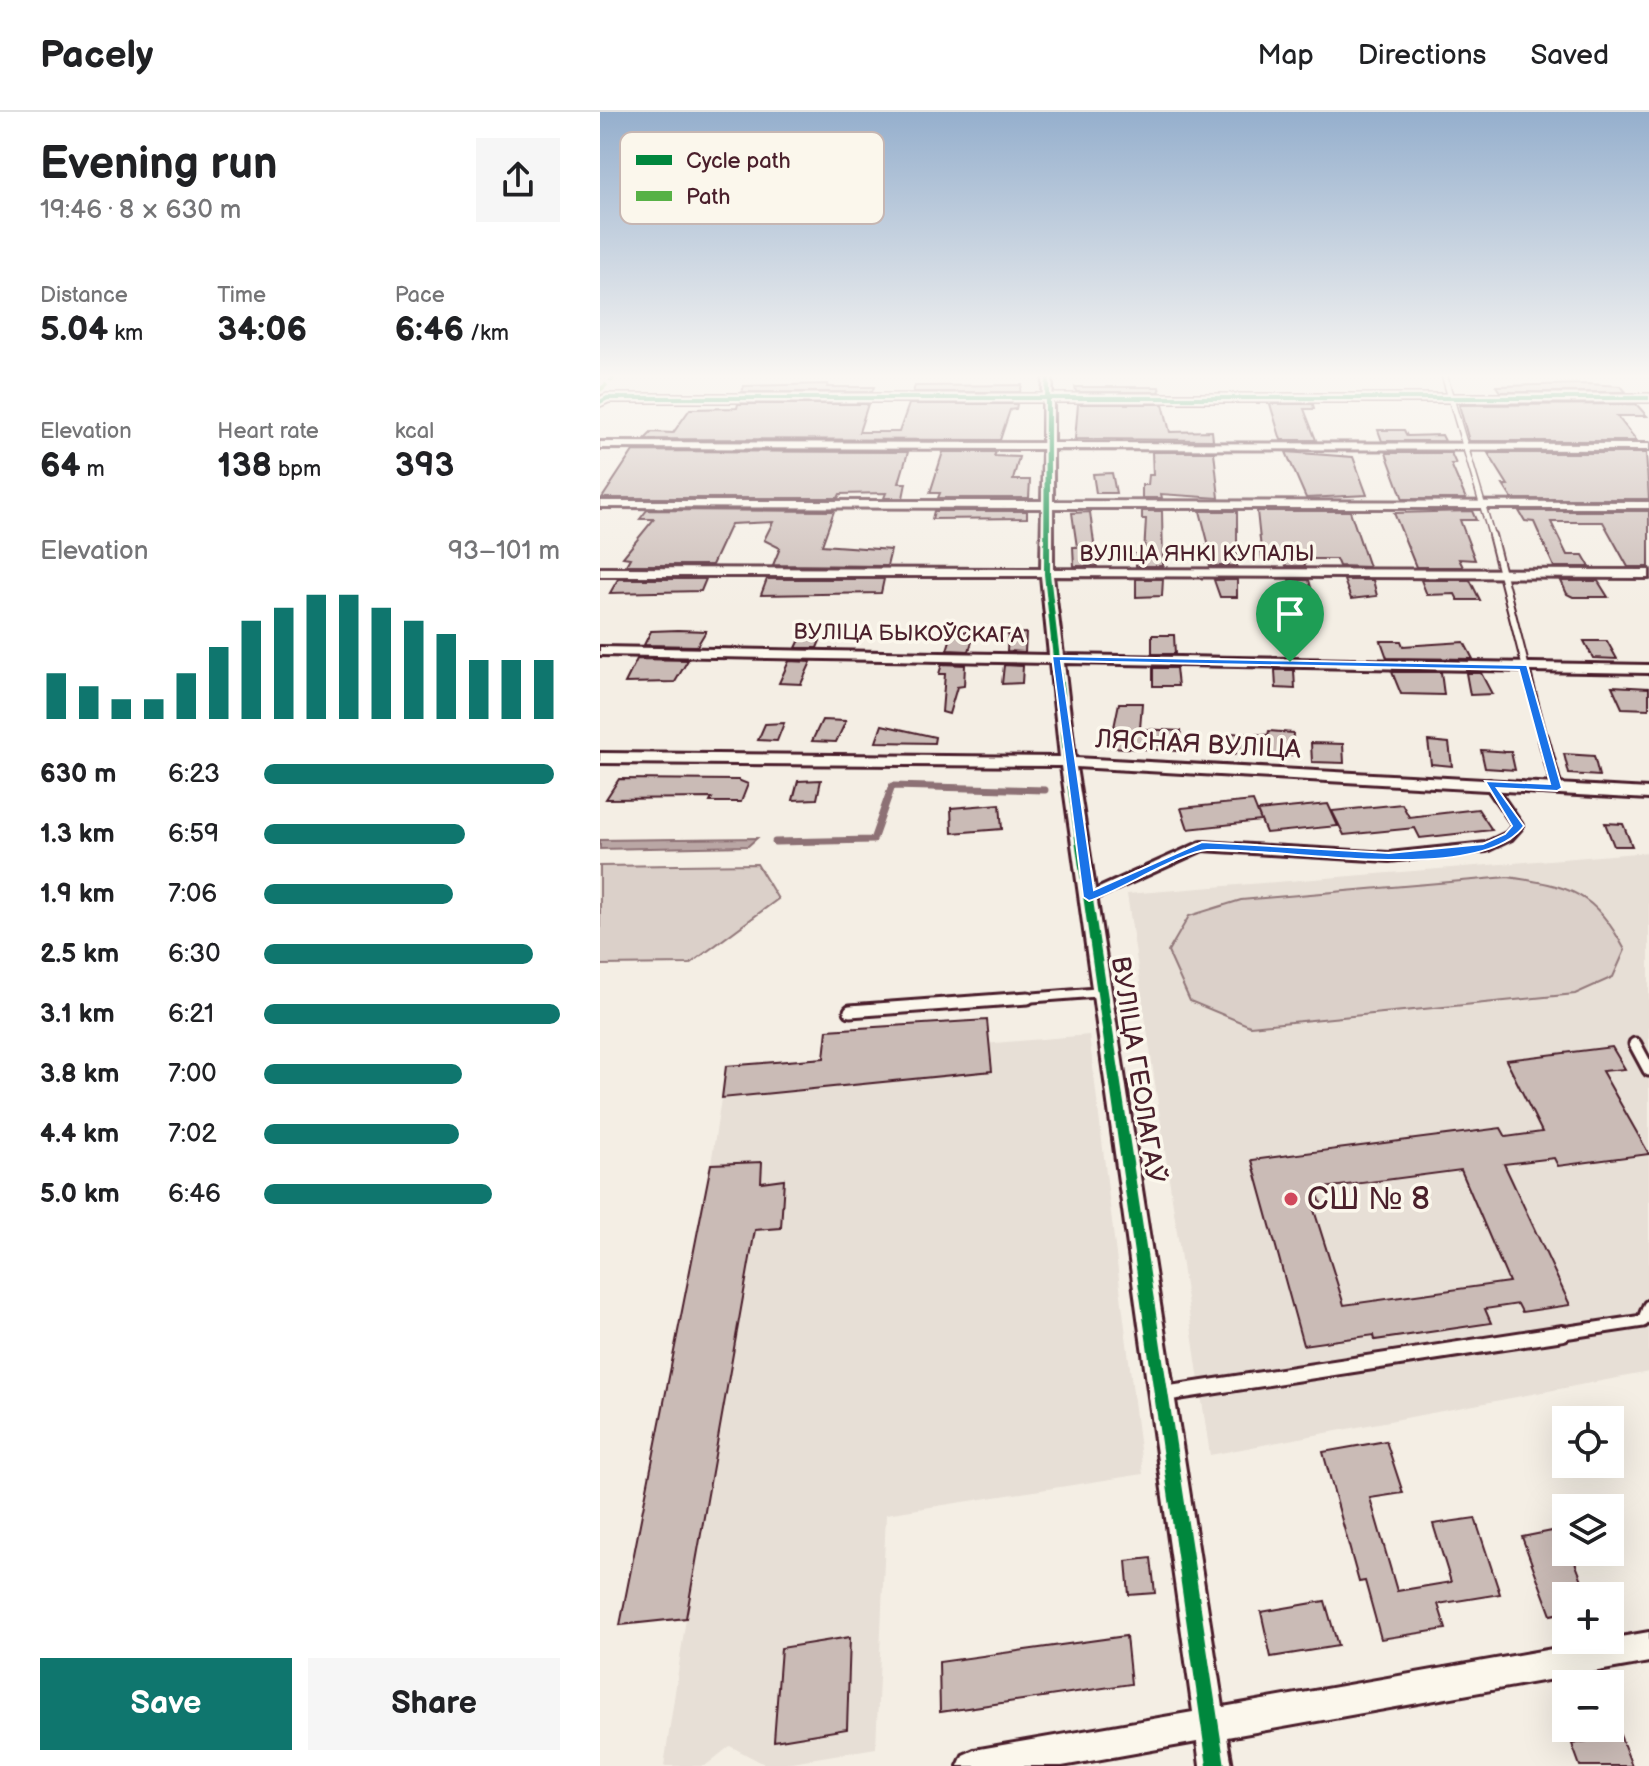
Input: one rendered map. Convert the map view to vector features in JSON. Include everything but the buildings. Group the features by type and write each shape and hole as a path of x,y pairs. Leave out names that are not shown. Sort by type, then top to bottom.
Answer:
{"street":[{"name":"ВУЛІЦА ГЕОЛАГАЎ","path":"1048,455 1045,504 1047,574 1068,762 1216,1766"},
{"path":"600,504 1649,505"},
{"name":"ВУЛІЦА ЯНКІ КУПАЛЫ","path":"600,572 1649,574"},
{"name":"ВУЛІЦА БЫКОЎСКАГА","path":"600,651 1649,669"},
{"name":"ЛЯСНАЯ ВУЛІЦА","path":"600,758 1068,762 1649,794"},
{"path":"974,1766 1012,1763 1649,1647"}],"lane":[{"path":"1468,455 1484,506 1523,667 1557,788"},
{"path":"1089,897 1202,846 1389,857 1486,847 1509,836 1518,826 1489,784"},
{"path":"850,1011 1103,992"},
{"path":"1635,1044 1649,1070"},
{"path":"1163,1394 1643,1321 1649,1306"}],"shaded area":[{"path":"757,838 748,846 600,849 600,840"},
{"path":"1649,852 1649,1372 1210,1455 1127,894"},
{"path":"757,864 778,899 690,964 600,965 600,866"},
{"path":"1508,877 1565,889 1591,904 1614,931 1625,950 1613,977 1575,994 1250,1026 1190,1001 1168,952 1189,916 1241,900"},
{"path":"1089,1035 1143,1474 886,1514 876,1748 768,1766 730,1746 705,1766 664,1766 686,1618 620,1625 711,1164 726,1066"}],"waterway":[{"path":"775,842 873,840 892,786 1045,790"}],"cycle path":[{"path":"1048,455 1047,574 1068,762 1216,1766"}],"place":[{"name":"СШ № 8","path":"1291,1199"}],"route":[{"path":"1056,658 1290,662 1523,667 1557,788 1489,784 1518,826 1509,836 1486,847 1389,857 1202,846 1089,897 1056,658"}]}
